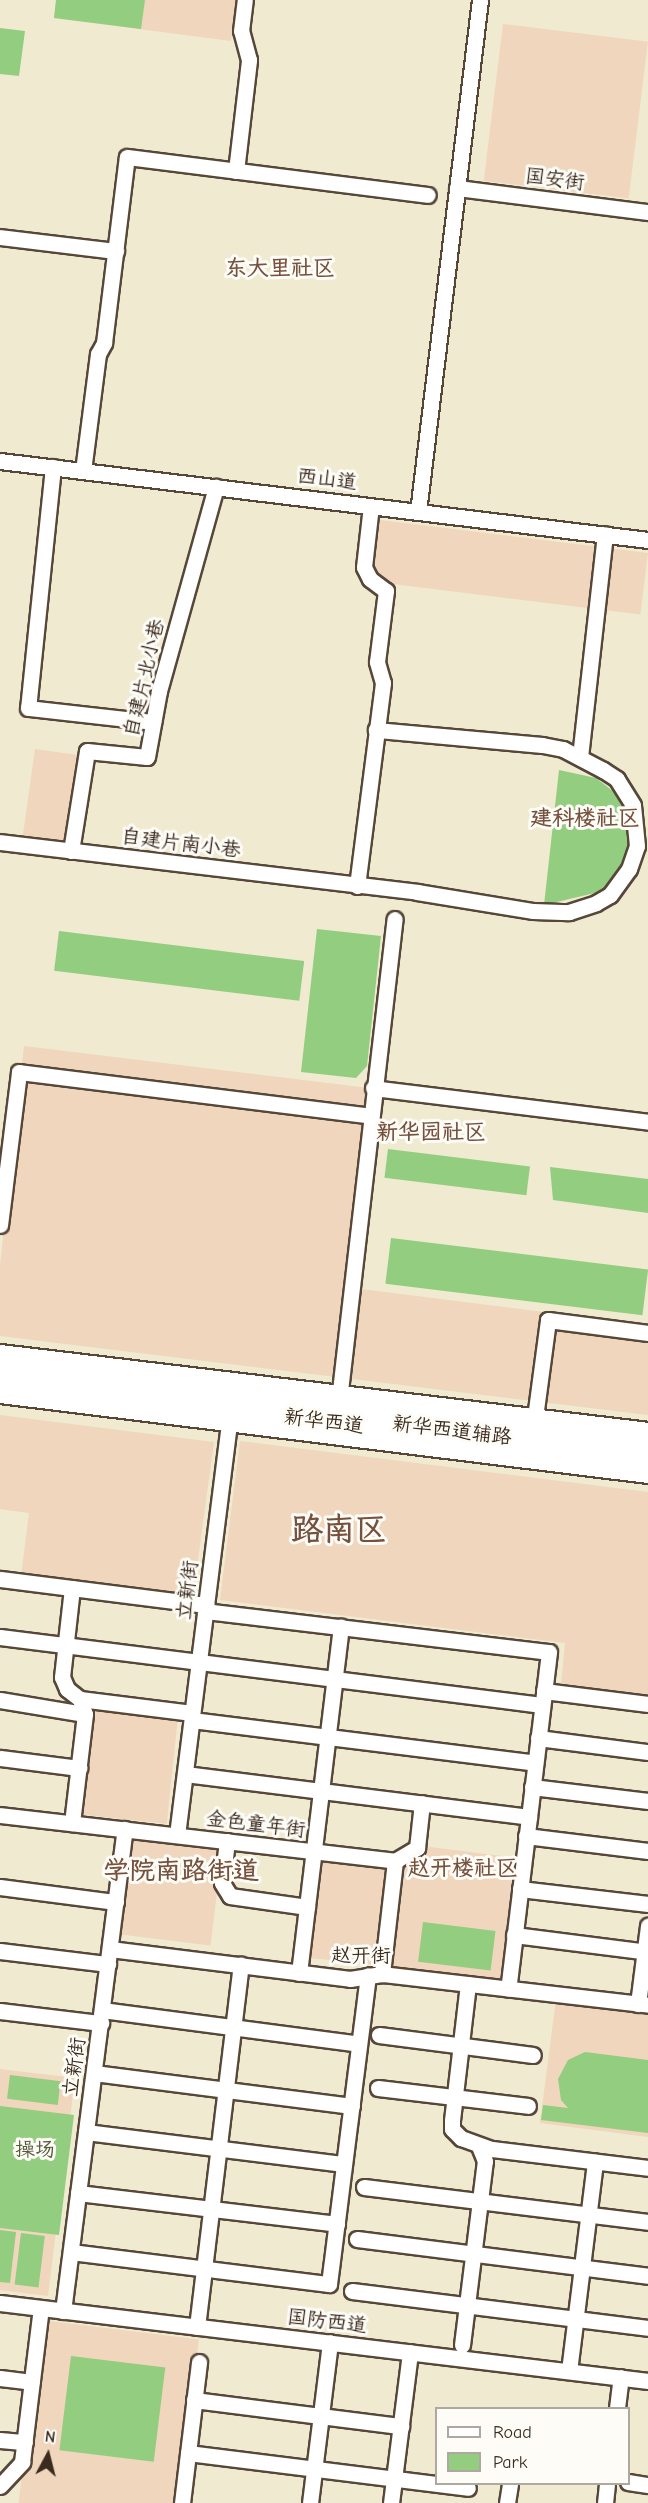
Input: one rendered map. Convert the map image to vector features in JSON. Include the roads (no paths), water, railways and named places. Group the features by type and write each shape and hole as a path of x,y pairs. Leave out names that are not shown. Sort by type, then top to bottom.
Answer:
{"main road":[{"name":"新华西道","path":"0,1366 535,1423 648,1444"},
{"name":"新华西道","path":"0,1382 648,1460"}],"street":[{"path":"236,171 249,60 241,31 245,0"},
{"path":"418,512 480,0"},
{"path":"83,471 128,157 428,195"},
{"name":"国安街","path":"457,188 648,212"},
{"path":"0,237 116,251"},
{"name":"西山道","path":"0,461 648,540"},
{"path":"53,467 28,708 153,722"},
{"name":"自建片北小巷","path":"71,851 87,751 147,757 153,722 216,487"},
{"path":"357,886 383,682 377,662 386,591 370,579 364,567 371,506"},
{"path":"580,757 605,534"},
{"path":"376,730 542,745 580,757 617,779 633,805 643,846"},
{"name":"自建片南小巷","path":"0,842 357,886 533,911 569,912 610,895 643,846"},
{"path":"340,1391 373,1088 395,919"},
{"path":"0,1225 19,1072 370,1116"},
{"path":"373,1088 648,1122"},
{"path":"535,1423 548,1320 648,1333"},
{"name":"新华西道辅路","path":"0,1352 340,1391 535,1423 648,1430"},
{"name":"新华西道辅路","path":"0,1395 648,1475"},
{"name":"立新街","path":"177,1835 229,1422"},
{"path":"0,1579 341,1627 549,1652 508,1989"},
{"path":"72,1588 62,1677 67,1689 83,1706 79,1768 72,1823"},
{"path":"299,1973 341,1627"},
{"path":"0,1637 335,1680 543,1698 648,1704"},
{"path":"0,1700 192,1716 328,1737 535,1763"},
{"path":"538,1738 648,1752"},
{"path":"0,1758 79,1768"},
{"path":"184,1774 529,1816"},
{"path":"532,1787 648,1801"},
{"path":"71,2252 329,2284 360,2043 395,1861 417,1848 422,1803"},
{"name":"金色童年街","path":"0,1815 395,1861"},
{"name":"立新街","path":"63,2311 125,1829"},
{"path":"526,1836 648,1851"},
{"path":"227,1841 222,1883 230,1896 307,1907"},
{"path":"0,1887 116,1902"},
{"path":"520,1889 648,1904"},
{"path":"643,2004 648,1926"},
{"path":"514,1935 646,1952"},
{"name":"赵开街","path":"0,1951 241,1965 350,1979 375,1974 643,2004"},
{"path":"197,2327 241,1965"},
{"path":"468,1984 452,2129 461,2138 479,2146 648,2168"},
{"path":"0,2011 233,2027 360,2043"},
{"path":"379,2035 533,2055"},
{"path":"94,2073 352,2106"},
{"path":"378,2088 528,2106"},
{"path":"86,2132 344,2164"},
{"path":"462,2345 485,2162 479,2146"},
{"path":"569,2371 596,2162"},
{"path":"364,2187 648,2222"},
{"path":"78,2193 337,2224"},
{"path":"357,2239 648,2276"},
{"path":"352,2291 648,2328"},
{"name":"国防西道","path":"0,2303 648,2381"},
{"path":"0,2486 22,2462 41,2308"},
{"path":"310,2503 330,2342"},
{"path":"391,2503 410,2352"},
{"path":"182,2503 199,2362"},
{"path":"617,2407 621,2377"},
{"path":"0,2378 32,2382"},
{"path":"194,2400 401,2426"},
{"path":"0,2440 25,2442"},
{"path":"188,2453 435,2484"},
{"path":"630,2482 648,2485"},
{"path":"446,2485 468,2488"},
{"path":"507,2503 510,2485"},
{"path":"605,2503 608,2485"}],"district":[{"name":"东大里社区","path":"280,269"},
{"name":"建科楼社区","path":"585,819"},
{"name":"新华园社区","path":"431,1133"},
{"name":"路南区","path":"339,1530"},
{"name":"赵开楼社区","path":"463,1869"},
{"name":"学院南路街道","path":"181,1872"}],"park label":[{"name":"操场","path":"35,2149"}]}
